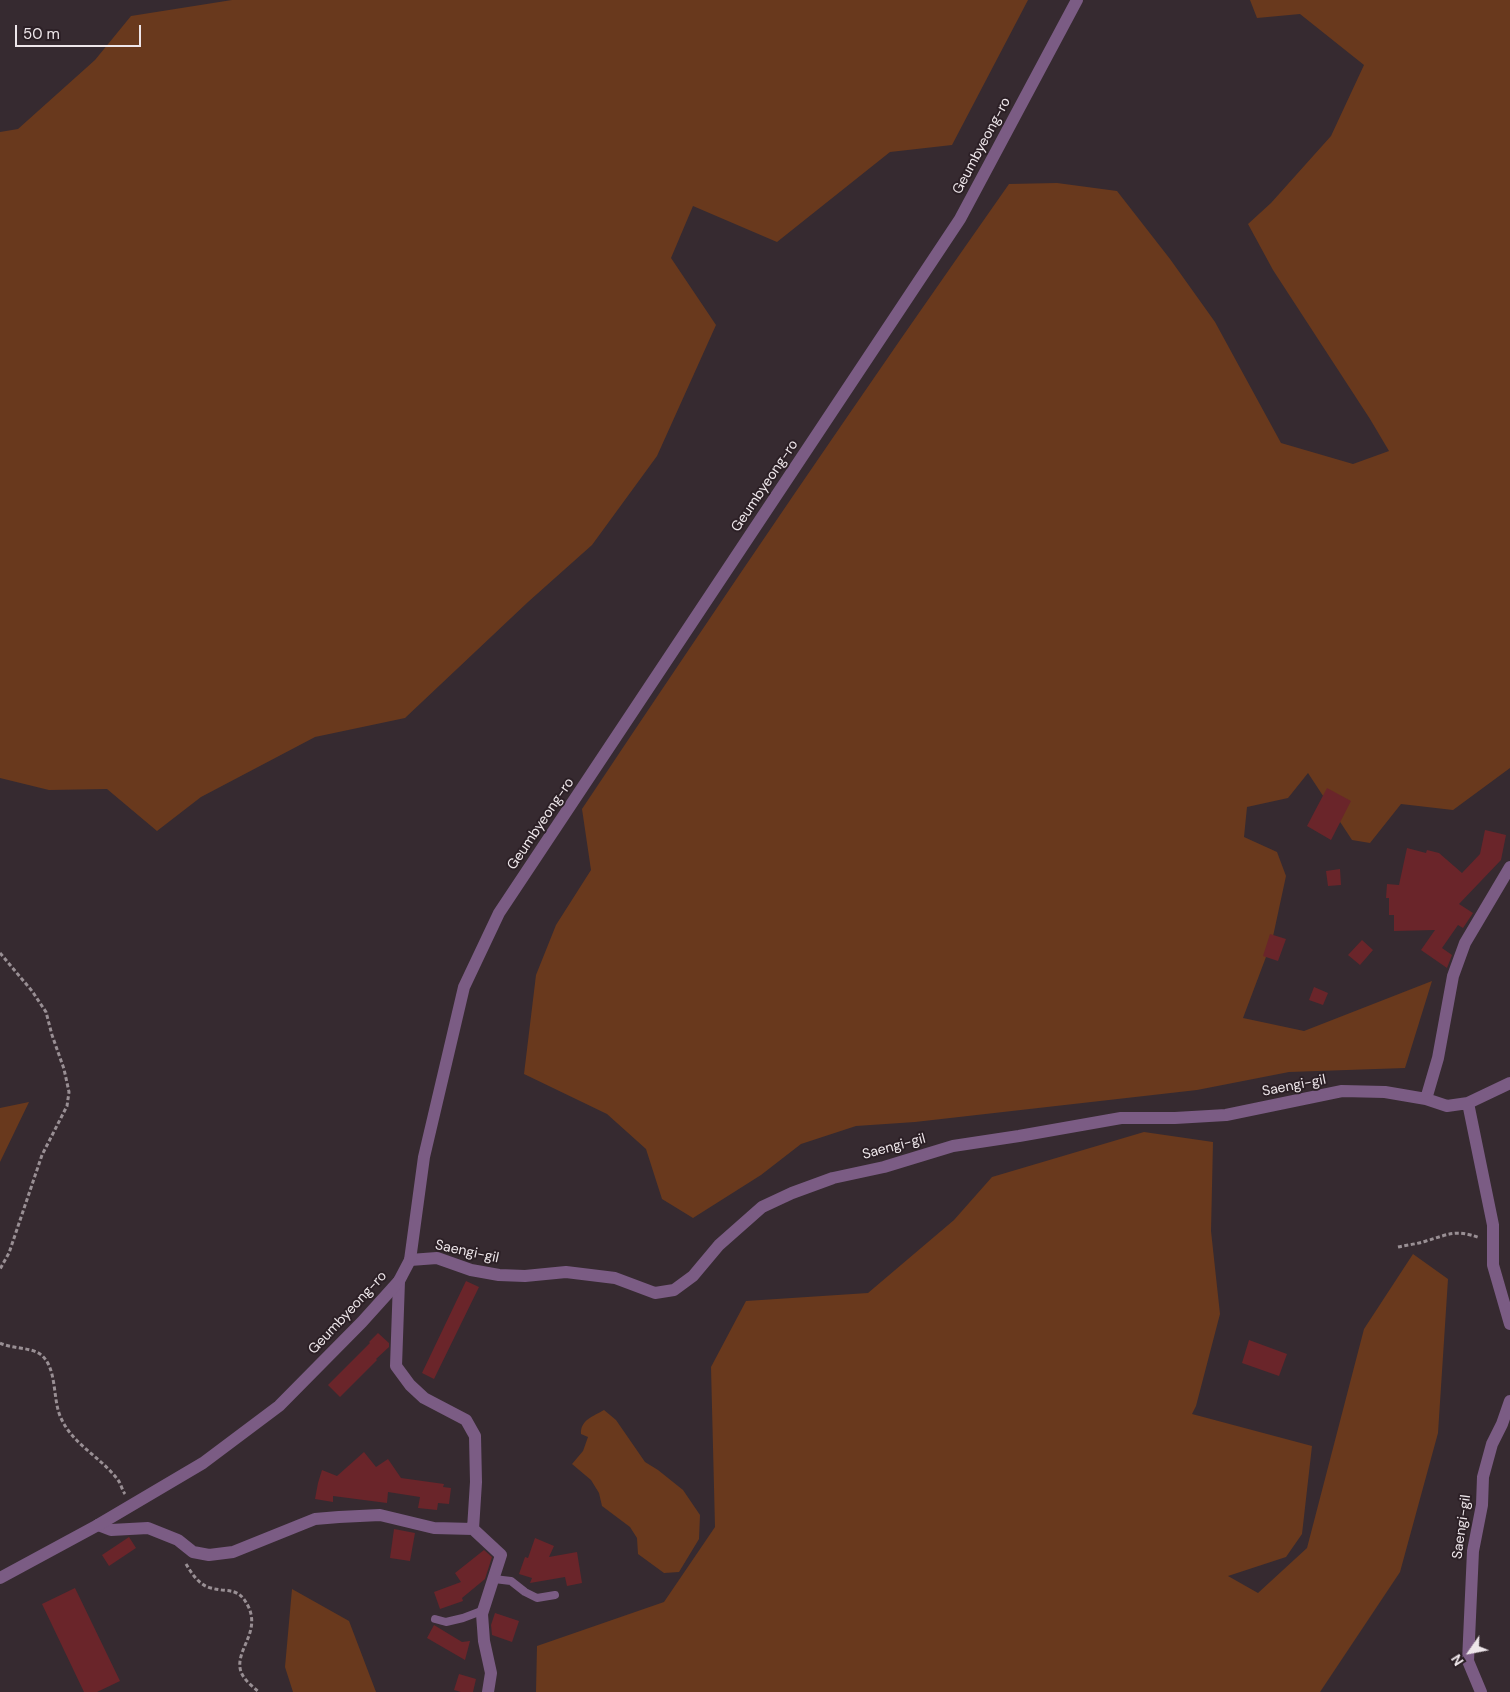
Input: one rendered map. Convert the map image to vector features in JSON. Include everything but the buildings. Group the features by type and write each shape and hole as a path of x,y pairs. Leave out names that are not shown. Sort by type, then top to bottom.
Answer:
{"street":[{"name":"Geumbyeong-ro","path":"0,1578 98,1525 203,1463 279,1406 362,1322 399,1281 410,1260 424,1157 464,987 499,913 960,219 1077,0"},
{"path":"1426,1099 1438,1058 1453,976 1465,943 1510,867"},
{"name":"Saengi-gil","path":"410,1260 437,1258 471,1270 499,1275 525,1276 566,1272 615,1278 656,1293 674,1290 693,1276 719,1245 762,1207 792,1193 833,1178 884,1166 953,1146 1121,1118 1175,1118 1226,1115 1342,1091 1384,1092 1426,1099 1447,1106 1468,1103 1510,1083"},
{"path":"1468,1103 1493,1225 1493,1265 1510,1324"},
{"path":"399,1281 396,1366 410,1385 424,1398 466,1420 475,1436 476,1482 473,1529"},
{"name":"Saengi-gil","path":"1481,1692 1468,1662 1473,1552 1482,1505 1483,1477 1492,1444 1502,1424 1510,1401"},
{"path":"98,1525 111,1530 148,1528 178,1540 193,1552 209,1555 233,1552 315,1519 380,1515 434,1528 473,1529 501,1554 482,1614 484,1641 491,1673 488,1692"}],"lane":[{"path":"494,1579 511,1581 525,1592 537,1598 555,1595"},
{"path":"435,1619 446,1622 484,1610"}],"path":[{"path":"0,953 32,991 46,1012 70,1092 67,1106 42,1155 9,1253 0,1269"},
{"path":"1398,1247 1450,1233 1470,1234 1493,1243"},
{"path":"0,1343 7,1347 40,1354 50,1366 60,1416 66,1429 118,1481 130,1506"},
{"path":"178,1540 184,1563 195,1578 209,1588 226,1589 240,1594 249,1609 253,1627 240,1659 241,1672 259,1692"}],"shaded area":[{"path":"232,0 1028,0 952,145 890,152 777,242 693,206 671,258 716,325 657,456 592,545 528,602 405,718 315,737 201,797 157,831 107,789 49,790 0,778 0,132 18,129 95,60 131,16"},
{"path":"1250,0 1510,0 1510,768 1453,810 1401,804 1370,843 1352,840 1308,773 1288,798 1247,807 1244,837 1277,852 1286,876 1272,941 1243,1018 1304,1031 1432,981 1405,1068 1289,1072 1197,1090 915,1122 856,1126 801,1144 761,1175 693,1218 662,1199 646,1149 607,1114 524,1074 536,975 556,925 591,870 582,809 794,495 1009,184 1057,183 1117,191 1170,259 1215,322 1281,443 1353,464 1389,451 1273,270 1248,224 1271,203 1331,136 1364,65 1300,14 1257,18"},
{"path":"29,1102 0,1162 0,1108"},
{"path":"1144,1132 1213,1142 1211,1231 1220,1314 1196,1406 1192,1414 1312,1446 1302,1534 1286,1557 1228,1576 1258,1593 1307,1548 1364,1329 1413,1254 1448,1279 1438,1433 1400,1572 1320,1692 536,1692 537,1646 664,1602 715,1527 711,1367 746,1301 868,1293 954,1220 992,1177"},
{"path":"604,1410 616,1420 645,1462 683,1490 700,1515 699,1539 679,1572 664,1573 638,1554 637,1538 630,1527 602,1506 599,1493 591,1480 572,1464 583,1451 588,1437 581,1434 583,1425 588,1419"},
{"path":"292,1589 349,1621 376,1692 293,1692 285,1667"}]}
